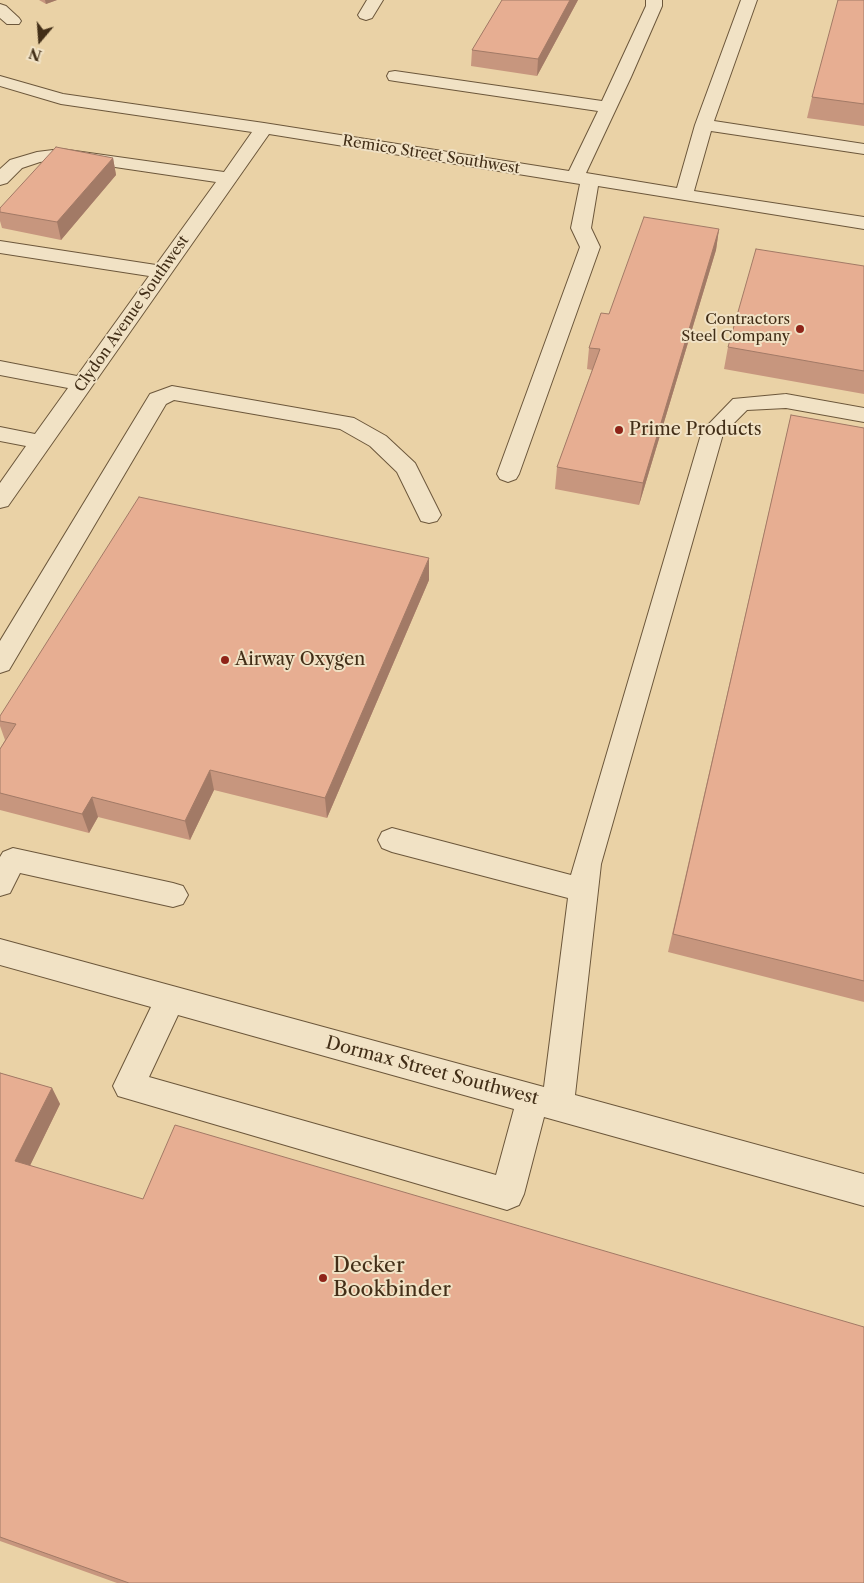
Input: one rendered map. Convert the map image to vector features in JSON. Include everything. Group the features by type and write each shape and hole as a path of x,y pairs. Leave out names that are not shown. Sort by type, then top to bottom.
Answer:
{"street":[{"path":"366,15 375,0"},
{"path":"508,474 590,248 581,228 582,179 608,107 654,6 654,0"},
{"path":"684,194 704,124 749,0"},
{"path":"0,9 13,22"},
{"path":"395,76 608,107"},
{"name":"Remico Street Southwest","path":"2,84 61,99 264,128 864,223"},
{"path":"704,124 864,149"},
{"name":"Clydon Avenue Southwest","path":"0,500 264,128"},
{"path":"0,179 16,164 37,157 61,154 229,178"},
{"path":"0,247 162,272"},
{"path":"0,368 82,384"},
{"path":"4,649 158,399 172,393 346,423 378,441 407,468 429,515"},
{"path":"170,999 129,1086 507,1194 546,1102 587,864 713,431 741,404 786,401 864,415"},
{"path":"0,434 41,442"},
{"path":"392,840 582,890"},
{"path":"4,867 173,895"},
{"name":"Dormax Street Southwest","path":"0,952 864,1190"}],"building":[{"path":"502,0 570,0 538,59 472,50"},
{"path":"838,0 864,0 864,104 812,97"},
{"path":"56,147 113,158 57,222 0,212 0,208"},
{"name":"Prime Products","path":"644,217 719,229 643,483 557,467 600,349 589,348 601,313 609,314"},
{"name":"Contractors Steel Company","path":"756,249 864,266 864,371 728,347"},
{"path":"791,415 864,428 864,981 673,934"},
{"name":"Airway Oxygen","path":"139,497 429,558 325,798 210,770 185,821 92,797 82,814 0,793 0,749 16,724 0,721 0,716"},
{"name":"Decker Bookbinder","path":"0,1073 52,1088 15,1161 143,1199 175,1125 864,1327 864,1583 129,1583 0,1537"}],"place":[{"name":"Contractors Steel Company","path":"800,329"},
{"name":"Prime Products","path":"619,430"},
{"name":"Airway Oxygen","path":"225,660"},
{"name":"Decker Bookbinder","path":"323,1278"}]}
